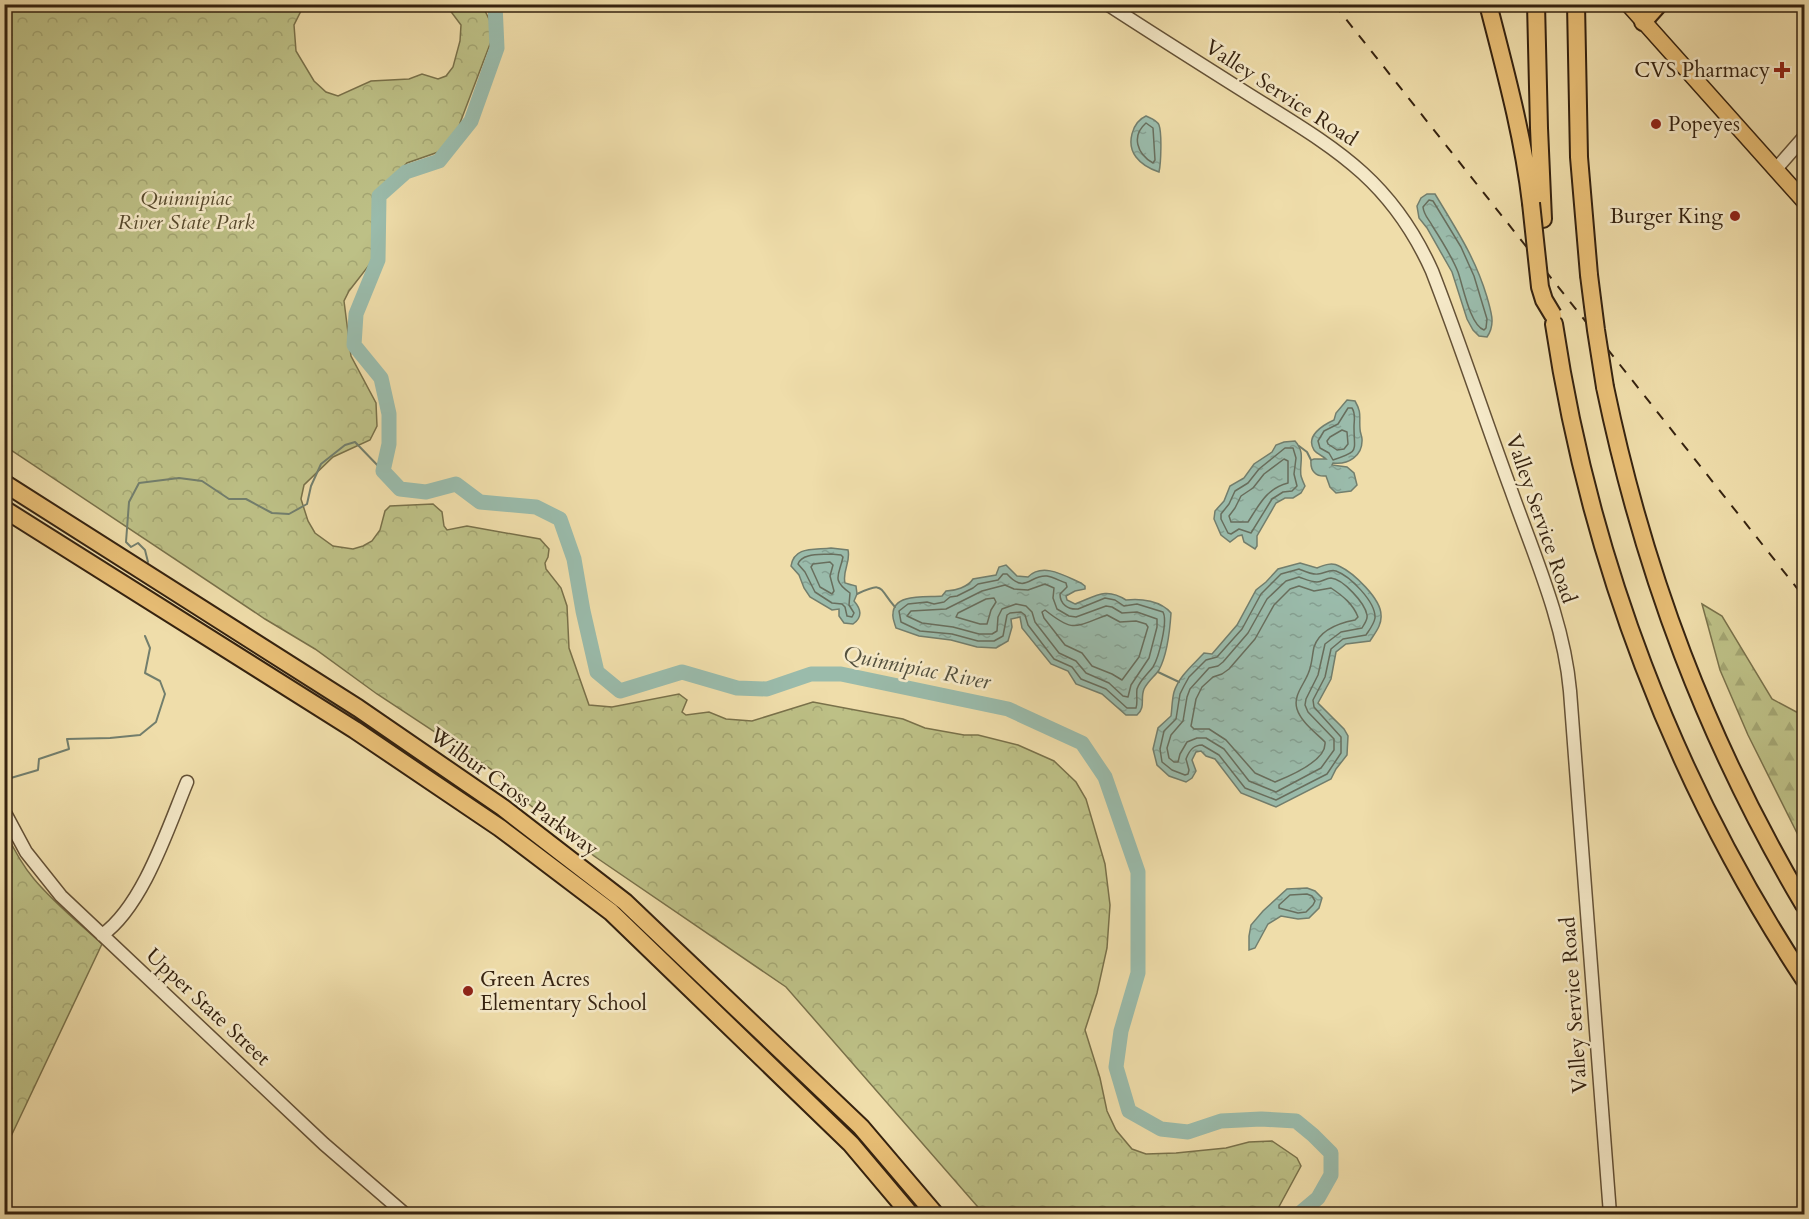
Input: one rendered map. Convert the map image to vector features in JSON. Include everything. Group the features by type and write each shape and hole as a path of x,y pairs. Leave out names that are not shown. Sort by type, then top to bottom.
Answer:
{"highway":[{"path":"1488,4 1525,160 1539,282 1554,320"},
{"path":"1536,4 1543,219 1554,320 1571,419 1596,521 1623,610 1679,754 1716,830 1757,904 1804,979"},
{"path":"1576,4 1579,157 1589,275 1605,387 1617,444 1652,568 1706,714 1733,774 1804,904"},
{"path":"1638,11 1659,4"},
{"name":"Wilbur Cross Parkway","path":"4,483 358,708 502,807 625,902 861,1127 935,1215"},
{"name":"Wilbur Cross Parkway","path":"4,509 364,736 500,828 611,912 851,1144 910,1215"}],"main road":[{"path":"1638,11 1804,201"}],"street":[{"name":"Valley Service Road","path":"1107,4 1284,116 1350,161 1381,190 1400,213 1416,238 1432,271 1533,551 1567,658 1610,1215"},
{"path":"1776,169 1804,137"},
{"path":"102,935 126,911 136,897 187,782"},
{"name":"Upper State Street","path":"4,811 34,864 61,896 328,1148 405,1215"}],"green space":[{"name":"Quinnipiac River State Park","path":"4,5 308,5 301,11 294,25 296,51 314,81 326,92 338,96 371,81 409,79 422,74 438,79 446,76 453,67 460,41 461,25 446,5 482,5 495,31 456,139 444,150 407,163 380,195 376,220 378,242 370,264 344,301 351,356 376,403 377,426 370,440 333,457 304,485 301,499 308,521 315,533 333,546 353,549 372,541 380,530 385,511 390,506 433,504 442,512 444,526 447,530 467,526 540,539 549,549 545,563 546,569 561,588 567,606 569,648 589,705 612,707 679,694 687,700 682,712 686,715 709,712 726,719 752,721 813,702 903,719 925,728 964,735 978,735 1018,745 1054,761 1076,782 1086,799 1105,864 1110,905 1107,948 1097,993 1085,1030 1100,1078 1107,1111 1116,1130 1132,1149 1146,1154 1226,1148 1249,1142 1272,1141 1297,1158 1301,1166 1275,1214 984,1214 786,987 594,856 530,805 497,773 377,694 315,649 265,619 5,446"},
{"path":"1702,604 1722,616 1772,699 1804,716 1804,847 1748,735 1720,670"},
{"path":"5,831 18,856 34,879 58,905 102,944 5,1149"}],"water":[{"path":"1146,116 1157,122 1160,129 1159,172 1141,162 1131,146 1134,128"},
{"path":"1427,194 1435,194 1477,269 1492,318 1487,337 1479,336 1473,330 1467,319 1452,272 1419,218 1417,206 1421,198"},
{"path":"1347,400 1355,401 1359,409 1362,445 1354,458 1333,463 1332,465 1347,467 1354,473 1357,485 1351,491 1336,493 1330,487 1326,476 1319,475 1313,470 1311,460 1326,459 1314,450 1312,440 1320,428 1334,420 1336,413"},
{"path":"1295,441 1298,445 1301,454 1301,476 1305,486 1301,493 1293,498 1285,498 1276,503 1257,536 1255,549 1244,542 1242,535 1230,542 1221,535 1214,519 1215,511 1224,501 1230,486 1244,478 1254,464 1272,452 1276,445"},
{"path":"831,548 848,550 845,583 856,586 857,594 854,601 860,613 853,624 844,623 839,616 839,609 832,610 810,597 799,575 791,566 800,552"},
{"path":"1300,563 1317,568 1334,564 1345,569 1366,587 1380,609 1378,629 1370,641 1346,644 1336,652 1331,679 1318,703 1348,736 1347,755 1331,779 1276,807 1241,793 1215,759 1206,756 1201,751 1196,752 1192,760 1196,771 1192,778 1186,782 1169,776 1157,765 1153,749 1158,728 1171,716 1173,695 1179,681 1204,653 1212,654 1237,625 1256,590 1278,569"},
{"path":"1006,565 1017,576 1028,577 1047,570 1081,583 1085,589 1066,596 1067,600 1075,604 1107,593 1126,600 1150,601 1171,613 1164,657 1159,670 1144,689 1142,706 1137,715 1126,715 1102,694 1076,684 1068,671 1051,664 1022,628 1020,617 1011,619 1012,627 1008,641 996,648 977,647 951,640 919,636 896,628 893,616 899,602 905,599 942,596 946,591 961,588 973,579 996,575 999,567"},
{"path":"1307,888 1315,891 1322,898 1319,908 1309,918 1281,916 1268,924 1255,948 1249,950 1251,925 1263,911 1287,889"}],"waterway":[{"name":"Quinnipiac River","path":"495,4 497,48 471,121 439,161 406,172 379,196 378,260 356,314 354,345 381,378 389,414 389,444 383,471 400,489 426,492 456,484 480,502 536,507 560,519 574,559 597,672 620,691 682,672 737,688 767,689 811,674 841,674 1008,709 1082,743 1105,777 1138,872 1138,973 1121,1031 1116,1067 1129,1111 1161,1129 1188,1132 1221,1121 1261,1119 1296,1121 1331,1153 1331,1175 1318,1198 1299,1214"},
{"path":"148,562 145,550 138,543 131,547 126,542 129,502 139,483 179,478 202,481 229,499 246,499 272,513 289,514 307,504 311,486 321,464 345,445 355,442 383,471"},
{"path":"1299,446 1307,452 1311,460"},
{"path":"857,594 872,588 880,588 895,607"},
{"path":"4,780 38,770 39,759 69,749 67,739 140,735 156,722 165,694 160,681 145,673 150,648 145,636"},
{"path":"1158,672 1179,682"}],"railway":[{"path":"1334,4 1804,597"}],"place":[{"name":"CVS Pharmacy","path":"1782,70"},
{"name":"Popeyes","path":"1656,124"},
{"name":"Burger King","path":"1735,216"},
{"name":"Green Acres Elementary School","path":"468,991"}]}
